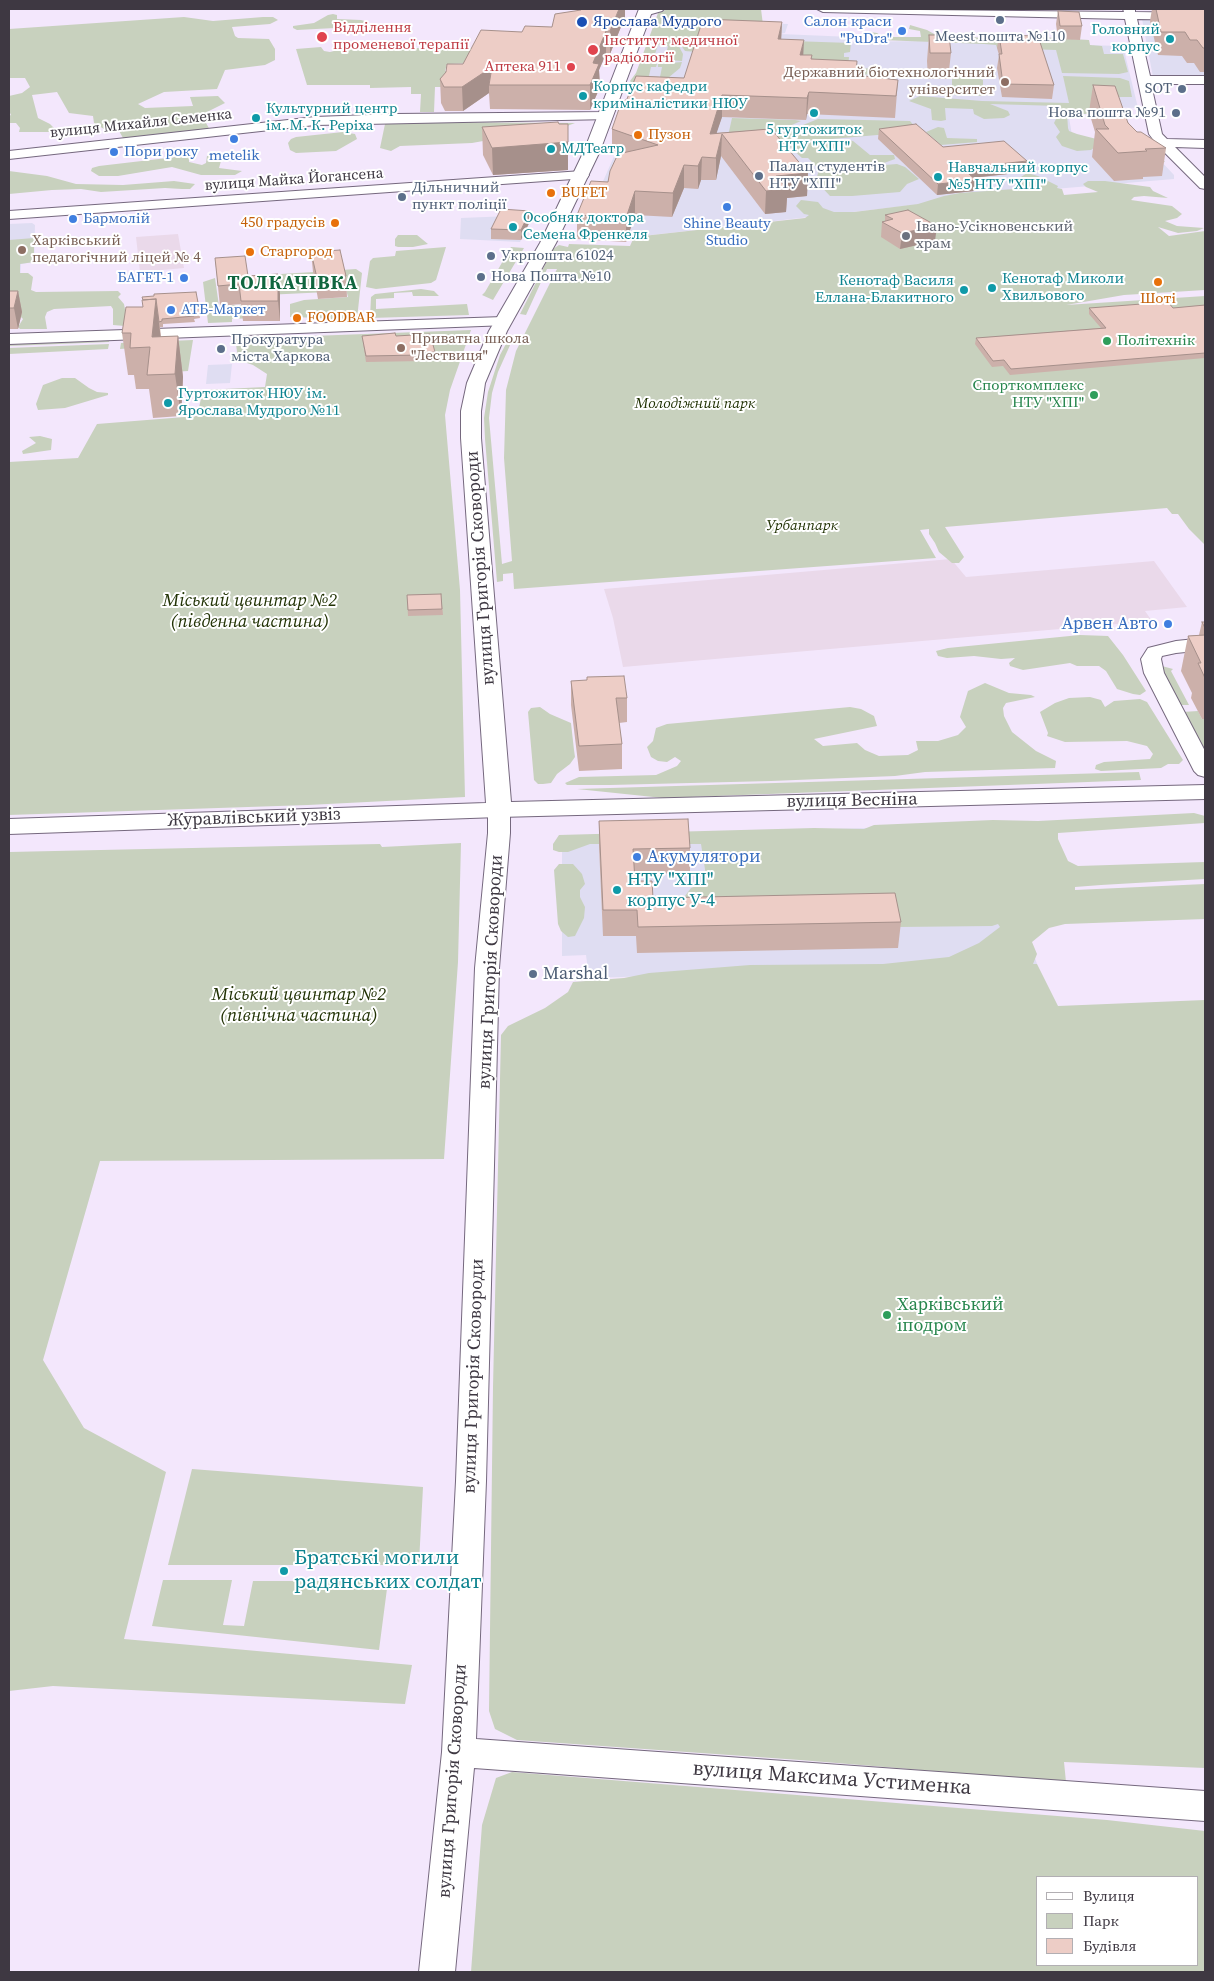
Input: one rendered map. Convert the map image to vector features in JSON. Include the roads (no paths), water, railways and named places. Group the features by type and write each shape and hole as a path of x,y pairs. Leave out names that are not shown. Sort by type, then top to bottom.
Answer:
{"main road":[{"name":"вулиця Григорія Сковороди","path":"499,810 471,429 471,411 476,383 503,322 548,243 582,175 649,10"},
{"name":"вулиця Весніна","path":"499,810 1205,792"},
{"name":"Журавлівський узвіз","path":"9,827 499,810"}],"street":[{"path":"823,9 1130,12 1205,16"},
{"path":"1130,12 1156,134 1162,144 1205,185"},
{"path":"1144,80 1205,80"},
{"name":"вулиця Михайля Семенка","path":"9,155 315,122 396,118 606,116"},
{"path":"1162,144 1205,144"},
{"name":"вулиця Майка Йогансена","path":"9,215 582,175"},
{"path":"9,340 503,322"},
{"path":"1205,644 1176,647 1156,652 1151,659 1154,673 1205,771"},
{"name":"вулиця Григорія Сковороди","path":"437,1972 459,1752 471,1481 487,968 499,833 499,810"},
{"name":"вулиця Максима Устименка","path":"459,1752 1205,1806"}],"place":[{"name":"Meest пошта №110","path":"1000,20"},
{"name":"Ярослава Мудрого","path":"582,22"},
{"name":"Салон краси \"PuDra\"","path":"902,31"},
{"name":"Відділення променевої терапії","path":"322,37"},
{"name":"Головний корпус","path":"1170,39"},
{"name":"Інститут медичної радіології","path":"593,50"},
{"name":"Аптека 911","path":"571,67"},
{"name":"Державний біотехнологічний університет","path":"1005,82"},
{"name":"SOT","path":"1182,89"},
{"name":"Корпус кафедри криміналістики НЮУ","path":"583,96"},
{"name":"5 гуртожиток НТУ \"ХПІ\"","path":"814,113"},
{"name":"Нова пошта №91","path":"1176,113"},
{"name":"Культурний центр ім. М. К. Реріха","path":"256,118"},
{"name":"Пузон","path":"638,135"},
{"name":"metelik","path":"234,139"},
{"name":"МДТеатр","path":"551,149"},
{"name":"Пори року","path":"114,152"},
{"name":"Палац студентів НТУ \"ХПІ\"","path":"759,176"},
{"name":"Навчальний корпус №5 НТУ \"ХПІ\"","path":"938,177"},
{"name":"BUFET","path":"551,193"},
{"name":"Дільничний пункт поліції","path":"402,197"},
{"name":"Shine Beauty Studio","path":"727,207"},
{"name":"Бармолій","path":"73,219"},
{"name":"450 градусів","path":"335,223"},
{"name":"Особняк доктора Семена Френкеля","path":"513,227"},
{"name":"Івано-Усікновенський храм","path":"906,236"},
{"name":"Харківський педагогічний ліцей № 4","path":"22,250"},
{"name":"Старгород","path":"250,252"},
{"name":"Укрпошта 61024","path":"491,256"},
{"name":"Нова Пошта №10","path":"481,277"},
{"name":"БАГЕТ-1","path":"184,278"},
{"name":"Шоті","path":"1158,282"},
{"name":"Кенотаф Миколи Хвильового","path":"992,288"},
{"name":"Кенотаф Василя Еллана-Блакитного","path":"964,290"},
{"name":"АТБ-Маркет","path":"171,310"},
{"name":"FOODBAR","path":"297,318"},
{"name":"Політехнік","path":"1107,341"},
{"name":"Приватна школа \"Лествиця\"","path":"401,348"},
{"name":"Прокуратура міста Харкова","path":"221,349"},
{"name":"Спорткомплекс НТУ \"ХПІ\"","path":"1094,395"},
{"name":"Гуртожиток НЮУ ім. Ярослава Мудрого №11","path":"168,403"},
{"name":"Арвен Авто","path":"1168,624"},
{"name":"Акумулятори","path":"637,857"},
{"name":"НТУ \"ХПІ\" корпус У-4","path":"617,890"},
{"name":"Marshal","path":"533,974"},
{"name":"Харківський іподром","path":"887,1315"},
{"name":"Братські могили радянських солдат","path":"284,1571"}],"district":[{"name":"ТОЛКАЧІВКА","path":"293,284"}],"park label":[{"name":"Молодіжний парк","path":"695,404"},
{"name":"Урбанпарк","path":"802,526"},
{"name":"Міський цвинтар №2 (південна частина)","path":"250,611"},
{"name":"Міський цвинтар №2 (північна частина)","path":"299,1005"}]}
